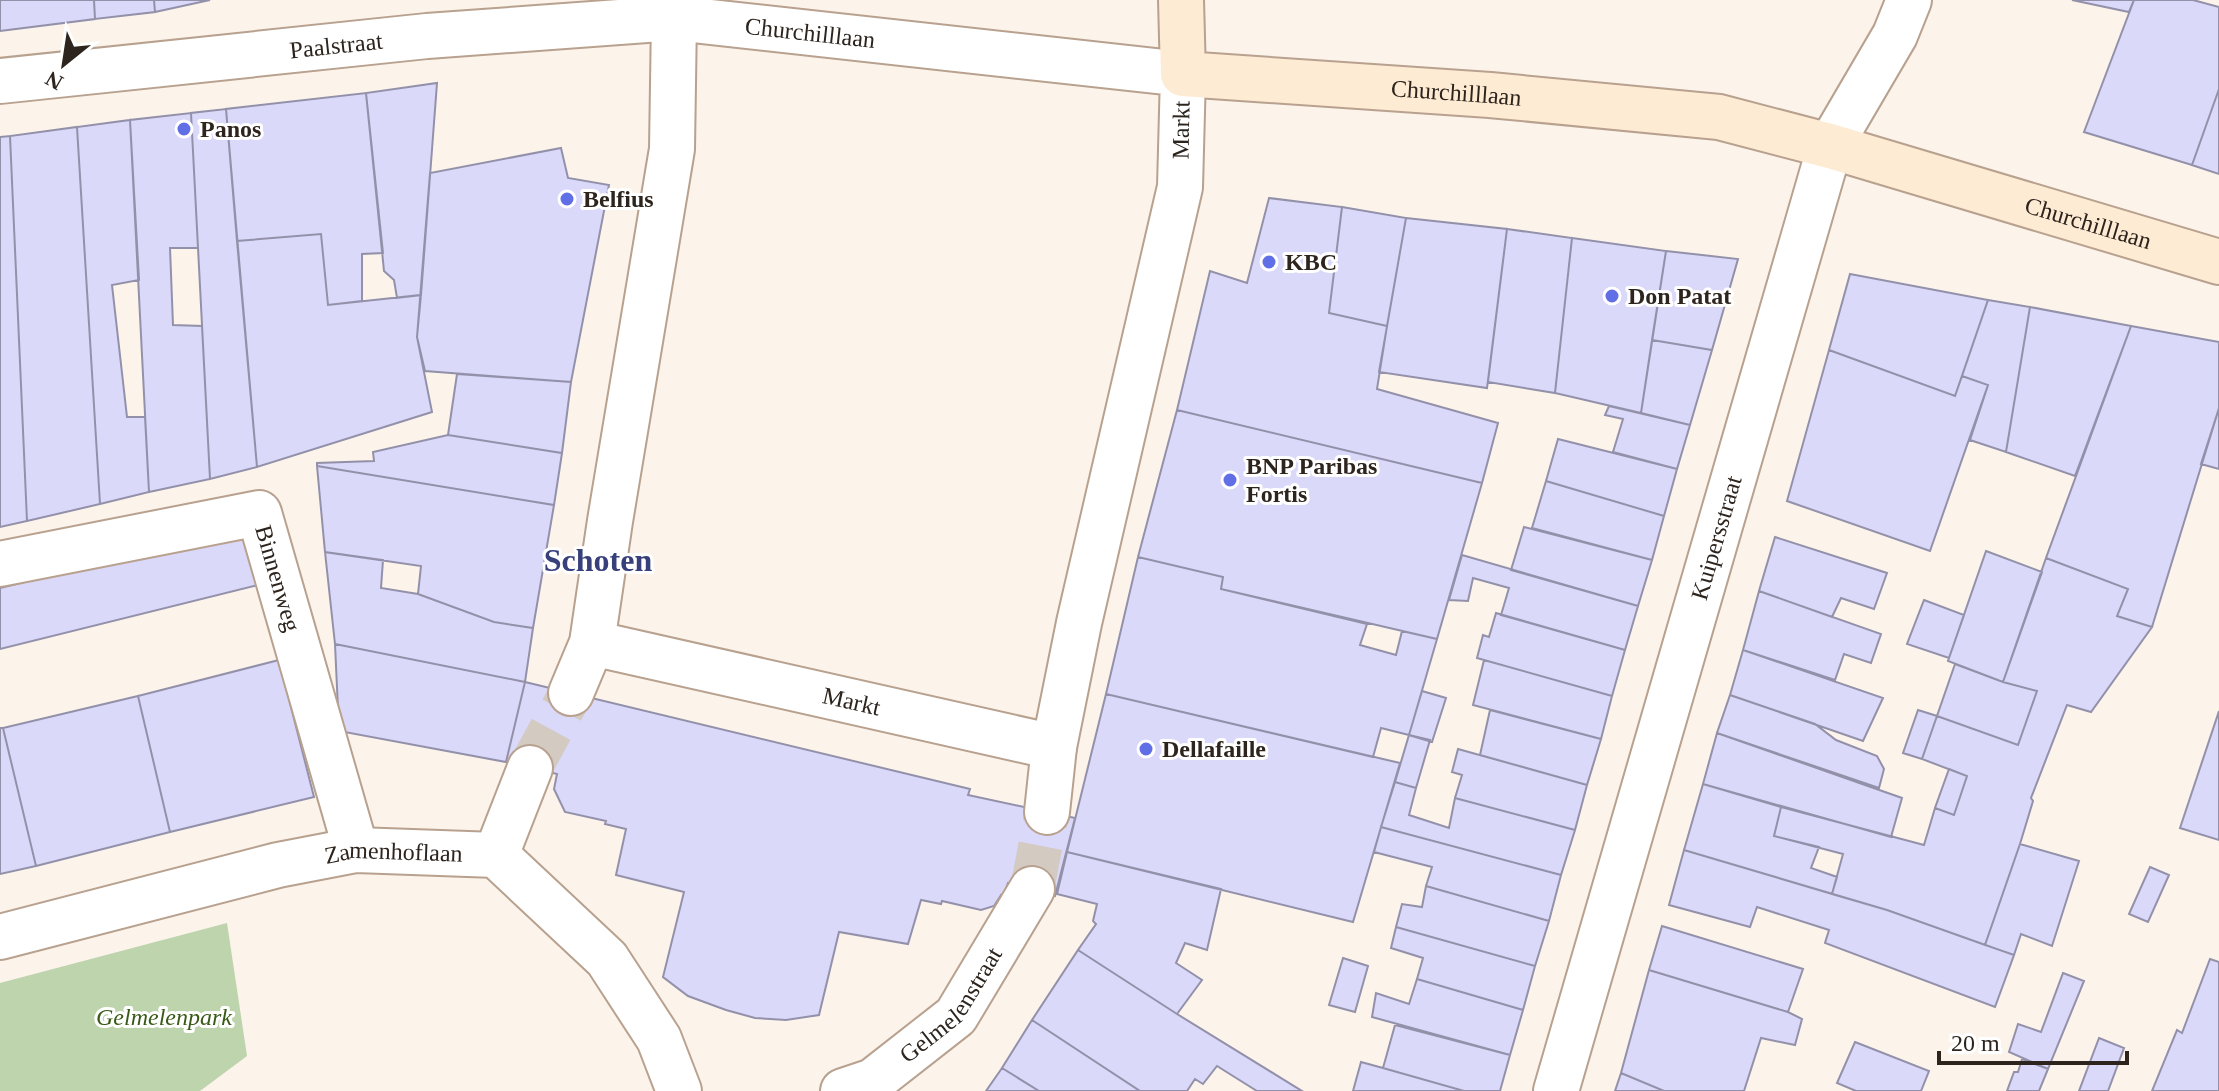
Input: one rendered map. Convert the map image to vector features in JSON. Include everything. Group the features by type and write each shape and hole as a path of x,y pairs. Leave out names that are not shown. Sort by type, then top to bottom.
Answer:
{"street":[{"path":"1181,0 1183,74"},
{"name":"Kuipersstraat","path":"1556,1091 1830,146 1895,35 1909,0"},
{"path":"571,693 592,643 672,149 671,9"},
{"name":"Churchilllaan","path":"671,9 1183,74 1490,95 1719,117 1830,146 2219,262"},
{"name":"Paalstraat","path":"0,81 671,9"},
{"name":"Markt","path":"592,643 1054,747 1079,623 1180,187 1183,74"},
{"name":"Binnenweg","path":"0,564 259,513 356,850"},
{"path":"1047,812 1054,747"},
{"path":"496,855 530,768"},
{"name":"Zamenhoflaan","path":"0,937 278,865 356,850 496,855 607,959 659,1039 679,1091"},
{"name":"Gelmelenstraat","path":"843,1091 873,1081 956,1016 1032,889"}],"green space":[{"name":"Gelmelenpark","path":"227,923 247,1056 200,1091 0,1091 0,983"}],"building":[{"path":"0,0 94,0 95,19 0,31"},
{"path":"94,0 154,0 155,12 95,19"},
{"path":"154,0 210,0 155,12"},
{"path":"2072,0 2134,0 2129,12"},
{"path":"2134,0 2193,0 2219,7 2219,89 2192,165 2084,132"},
{"path":"437,83 421,295 397,298 394,280 384,271 366,93"},
{"path":"2219,89 2219,174 2192,165"},
{"path":"366,93 383,253 362,254 362,301 328,305 321,234 237,241 226,109"},
{"path":"226,109 257,467 210,479 191,113"},
{"path":"191,113 198,248 170,248 173,325 202,326 210,479 149,492 130,120"},
{"path":"130,120 139,280 112,285 127,417 145,417 149,492 100,504 77,127"},
{"path":"77,127 100,504 27,521 10,136"},
{"path":"10,136 27,521 0,527 0,137"},
{"path":"561,148 568,178 609,185 571,382 425,371 417,337 430,173"},
{"path":"1269,198 1342,207 1329,313 1387,326 1377,389 1498,423 1482,483 1177,410 1210,271 1247,283"},
{"path":"1342,207 1406,218 1387,326 1329,313"},
{"path":"1406,218 1507,229 1487,388 1379,372"},
{"path":"1507,229 1572,238 1555,393 1488,382"},
{"path":"321,234 328,305 421,295 417,337 432,412 257,467 237,241"},
{"name":"Don Patat","path":"1572,238 1666,251 1641,413 1555,393"},
{"path":"1666,251 1738,259 1712,350 1652,340"},
{"path":"1850,274 1988,300 1955,396 1829,350"},
{"path":"1988,300 2030,307 2006,452 1970,440 1988,385 1962,376"},
{"path":"2030,307 2131,326 2075,476 2006,452"},
{"path":"2131,326 2219,342 2219,408 2152,627 2117,616 2128,589 2046,558"},
{"path":"1652,340 1712,350 1690,425 1641,413"},
{"path":"1829,350 1955,396 1962,376 1988,385 1930,551 1787,501"},
{"path":"457,374 571,382 562,453 448,435"},
{"path":"1609,406 1690,425 1677,469 1613,452 1623,419 1605,415"},
{"path":"2219,408 2219,469 2201,464"},
{"path":"1177,410 1482,483 1437,639 1221,589 1223,577 1138,557"},
{"path":"448,435 562,453 554,505 317,466 317,463 374,461 373,452"},
{"path":"1558,439 1677,469 1664,516 1546,481"},
{"path":"317,466 554,505 533,628 494,622 418,594 421,566 325,552"},
{"path":"1546,481 1664,516 1652,560 1532,528"},
{"path":"1524,527 1652,560 1638,606 1511,570"},
{"path":"244,528 262,584 0,649 0,588"},
{"path":"1775,537 1887,573 1874,609 1841,598 1832,617 1759,591"},
{"path":"1986,551 2042,572 2003,682 1948,661"},
{"path":"325,552 383,560 381,588 418,594 494,622 533,628 525,682 335,644"},
{"path":"1462,555 1638,606 1625,650 1501,615 1509,588 1473,578 1468,601 1449,600"},
{"path":"1138,557 1223,577 1221,589 1367,624 1360,645 1396,655 1402,631 1437,639 1409,735 1381,728 1373,757 1106,694"},
{"path":"2046,558 2128,589 2117,616 2152,627 2091,712 2067,705 2031,798 2033,801 2020,844 1985,945 1832,894 1843,854 1774,836 1781,807 1924,845 1935,808 1954,815 1967,776 1922,759 1937,716 2018,745 2037,691 2003,682"},
{"path":"1759,591 1881,634 1871,663 1844,654 1835,680 1743,650"},
{"path":"1924,600 1964,615 1949,658 1907,644"},
{"path":"1496,613 1625,650 1612,696 1477,658 1483,635 1489,637"},
{"path":"335,644 525,682 506,762 339,731"},
{"path":"1743,650 1883,698 1863,741 1730,695"},
{"path":"279,660 314,797 170,832 138,696"},
{"path":"1484,660 1612,696 1601,739 1473,705"},
{"path":"1955,664 2037,691 2018,745 1937,716"},
{"path":"525,682 970,789 968,795 1075,818 1055,896 1008,883 1003,897 1001,895 994,906 981,910 942,901 941,904 921,900 908,944 839,932 819,1015 786,1020 755,1018 688,996 663,977 684,892 616,875 626,829 565,812 554,789 557,774 506,762"},
{"path":"1422,691 1446,698 1432,742 1409,735"},
{"path":"1106,694 1400,763 1353,922 1067,852"},
{"path":"1730,695 1815,724 1836,740 1877,756 1884,769 1879,788 1717,733"},
{"path":"138,696 170,832 36,866 3,728"},
{"path":"1490,710 1601,739 1587,785 1480,755"},
{"path":"1918,710 1937,716 1922,759 1903,753"},
{"path":"2219,711 2219,840 2180,828"},
{"path":"0,728 3,728 36,866 0,874"},
{"path":"1717,733 1902,798 1891,837 1703,784"},
{"path":"1409,735 1430,740 1416,788 1395,782"},
{"path":"1458,749 1587,785 1575,830 1455,798 1462,775 1452,772"},
{"path":"1949,769 1967,776 1954,815 1935,808"},
{"path":"1395,782 1416,788 1409,815 1449,828 1455,798 1575,830 1561,875 1381,827"},
{"path":"1703,784 1781,807 1774,836 1819,847 1811,868 1837,877 1832,894 1684,850"},
{"path":"1381,827 1561,875 1549,921 1426,886 1432,867 1374,852"},
{"path":"2020,844 2079,861 2052,946 2021,934 2014,955 1985,945"},
{"path":"1684,850 1887,910 2014,955 1995,1007 1825,943 1829,930 1757,907 1750,927 1669,905"},
{"path":"1067,852 1221,889 1207,950 1185,943 1176,963 1202,980 1177,1014 1078,950 1096,924 1093,921 1097,904 1057,894"},
{"path":"2150,867 2169,875 2148,922 2129,914"},
{"path":"1426,886 1549,921 1535,966 1396,927 1402,904 1422,907"},
{"path":"1662,926 1803,969 1788,1012 1649,970"},
{"path":"1396,927 1535,966 1523,1010 1417,979 1423,958 1391,948"},
{"path":"1078,950 1302,1091 1257,1091 1217,1066 1203,1084 1195,1079 1187,1091 1140,1091 1032,1020"},
{"path":"1343,958 1368,966 1355,1012 1329,1005"},
{"path":"2210,959 2219,962 2219,1091 2152,1091 2177,1030 2182,1033"},
{"path":"1649,970 1802,1019 1795,1045 1761,1038 1744,1091 1664,1091 1621,1073"},
{"path":"2063,973 2084,981 2048,1069 2009,1052 2018,1024 2041,1032"},
{"path":"1417,979 1523,1010 1510,1055 1372,1017 1376,993 1409,1004"},
{"path":"1032,1020 1140,1091 1039,1091 1002,1068"},
{"path":"1395,1025 1510,1055 1500,1091 1464,1091 1383,1068"},
{"path":"2099,1038 2124,1048 2108,1091 2079,1091"},
{"path":"1855,1042 1929,1071 1921,1091 1856,1091 1837,1083"},
{"path":"2022,1059 2048,1069 2039,1091 2007,1091"},
{"path":"1361,1062 1383,1068 1464,1091 1353,1091"},
{"path":"1002,1068 1039,1091 986,1091"},
{"path":"1621,1073 1664,1091 1615,1091"}],"tunnel":[{"path":"530,768 571,693"},
{"path":"1032,889 1047,812"}],"place":[{"name":"Panos","path":"184,129"},
{"name":"Belfius","path":"567,199"},
{"name":"KBC","path":"1269,262"},
{"name":"Don Patat","path":"1612,296"},
{"name":"BNP Paribas Fortis","path":"1230,480"},
{"name":"Dellafaille","path":"1146,749"}],"district":[{"name":"Schoten","path":"598,560"}]}
